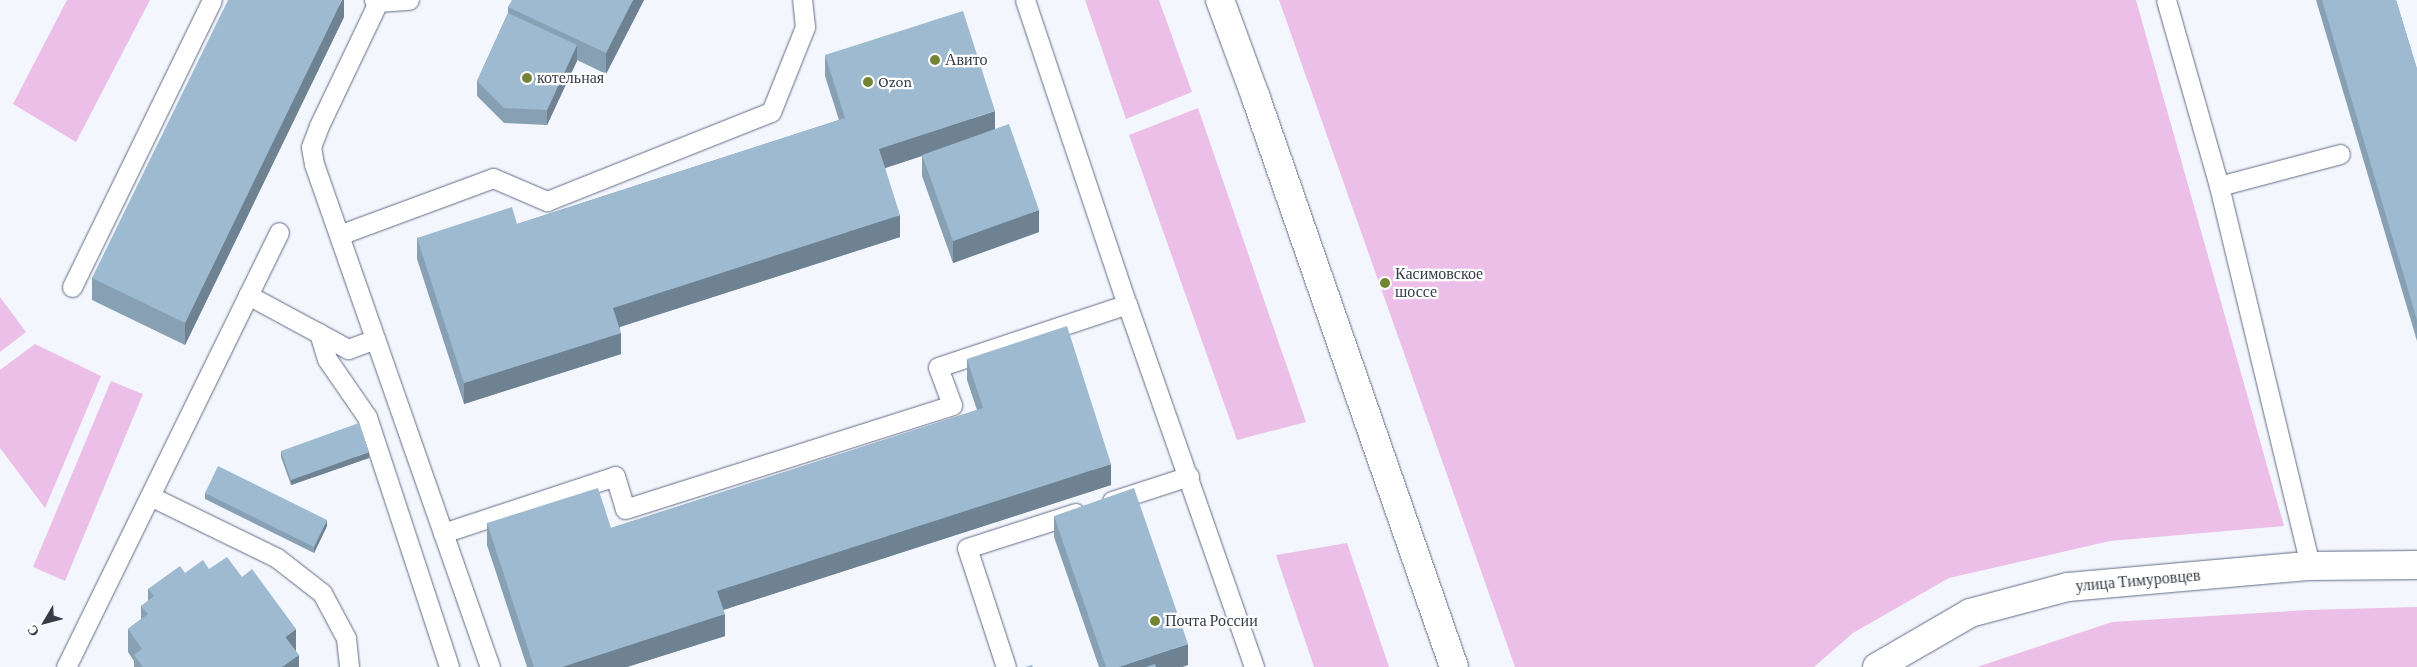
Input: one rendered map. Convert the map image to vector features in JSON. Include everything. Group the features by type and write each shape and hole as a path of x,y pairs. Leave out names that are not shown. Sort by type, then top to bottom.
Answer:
{"main road":[{"path":"1220,0 1256,98 1454,667"},
{"name":"улица Тимуровцев","path":"1877,667 1970,613 2068,587 2310,566 2417,565"}],"lane":[{"path":"72,287 212,0"},
{"path":"409,0 377,1 312,146 314,164 490,667"},
{"path":"339,235 493,178 547,201 771,112 805,27 802,0"},
{"path":"1025,0 1127,304 1189,476 1254,667"},
{"path":"2166,0 2219,186 2310,566"},
{"path":"2219,186 2340,154"},
{"path":"66,667 279,232"},
{"path":"248,294 348,349 375,339"},
{"path":"443,533 615,476 625,509 952,405 938,367 1127,304"},
{"path":"319,333 327,359 367,418 449,667"},
{"path":"1006,667 967,548 1189,476"},
{"path":"150,496 277,558 322,593 346,638 349,667"}],"shaded area":[{"path":"67,0 150,0 76,142 13,104"},
{"path":"1085,0 1159,0 1192,92 1126,119"},
{"path":"1279,0 2136,0 2284,526 2110,541 1949,578 1853,633 1814,667 1515,667"},
{"path":"1198,108 1306,422 1237,440 1129,135"},
{"path":"0,297 26,332 0,352"},
{"path":"35,344 101,376 45,508 0,448 0,370"},
{"path":"111,381 143,394 65,581 33,567"},
{"path":"1347,543 1389,667 1314,667 1276,555"},
{"path":"2417,607 2417,667 1977,667 2112,622 2307,610"}],"building":[{"path":"228,0 342,0 185,323 92,278"},
{"path":"512,0 633,0 606,53 508,7"},
{"path":"2322,0 2396,0 2417,69 2417,320"},
{"path":"963,11 995,111 879,149 900,215 613,308 621,333 464,383 417,238 512,207 517,224 845,118 825,55"},
{"name":"котельная","path":"508,13 577,45 547,110 504,108 477,81"},
{"path":"1009,124 1039,210 953,241 922,155"},
{"path":"1067,326 1111,464 717,591 725,614 562,667 534,667 487,523 598,488 611,528 983,408 967,359"},
{"path":"359,423 369,452 291,480 281,451"},
{"path":"218,466 327,520 314,547 205,493"},
{"path":"1134,488 1188,644 1119,667 1106,667 1054,516"},
{"path":"227,557 242,577 252,569 296,629 285,637 299,655 282,667 143,667 134,655 142,649 128,629 148,614 141,606 154,596 148,589 180,566 185,573 203,560 209,569"},
{"path":"1155,664 1156,667 1145,667"}],"place":[{"name":"Авито","path":"935,60"},
{"name":"котельная","path":"527,78"},
{"name":"Ozon","path":"868,82"},
{"name":"Касимовское шоссе","path":"1385,283"},
{"name":"Почта России","path":"1155,621"}]}
